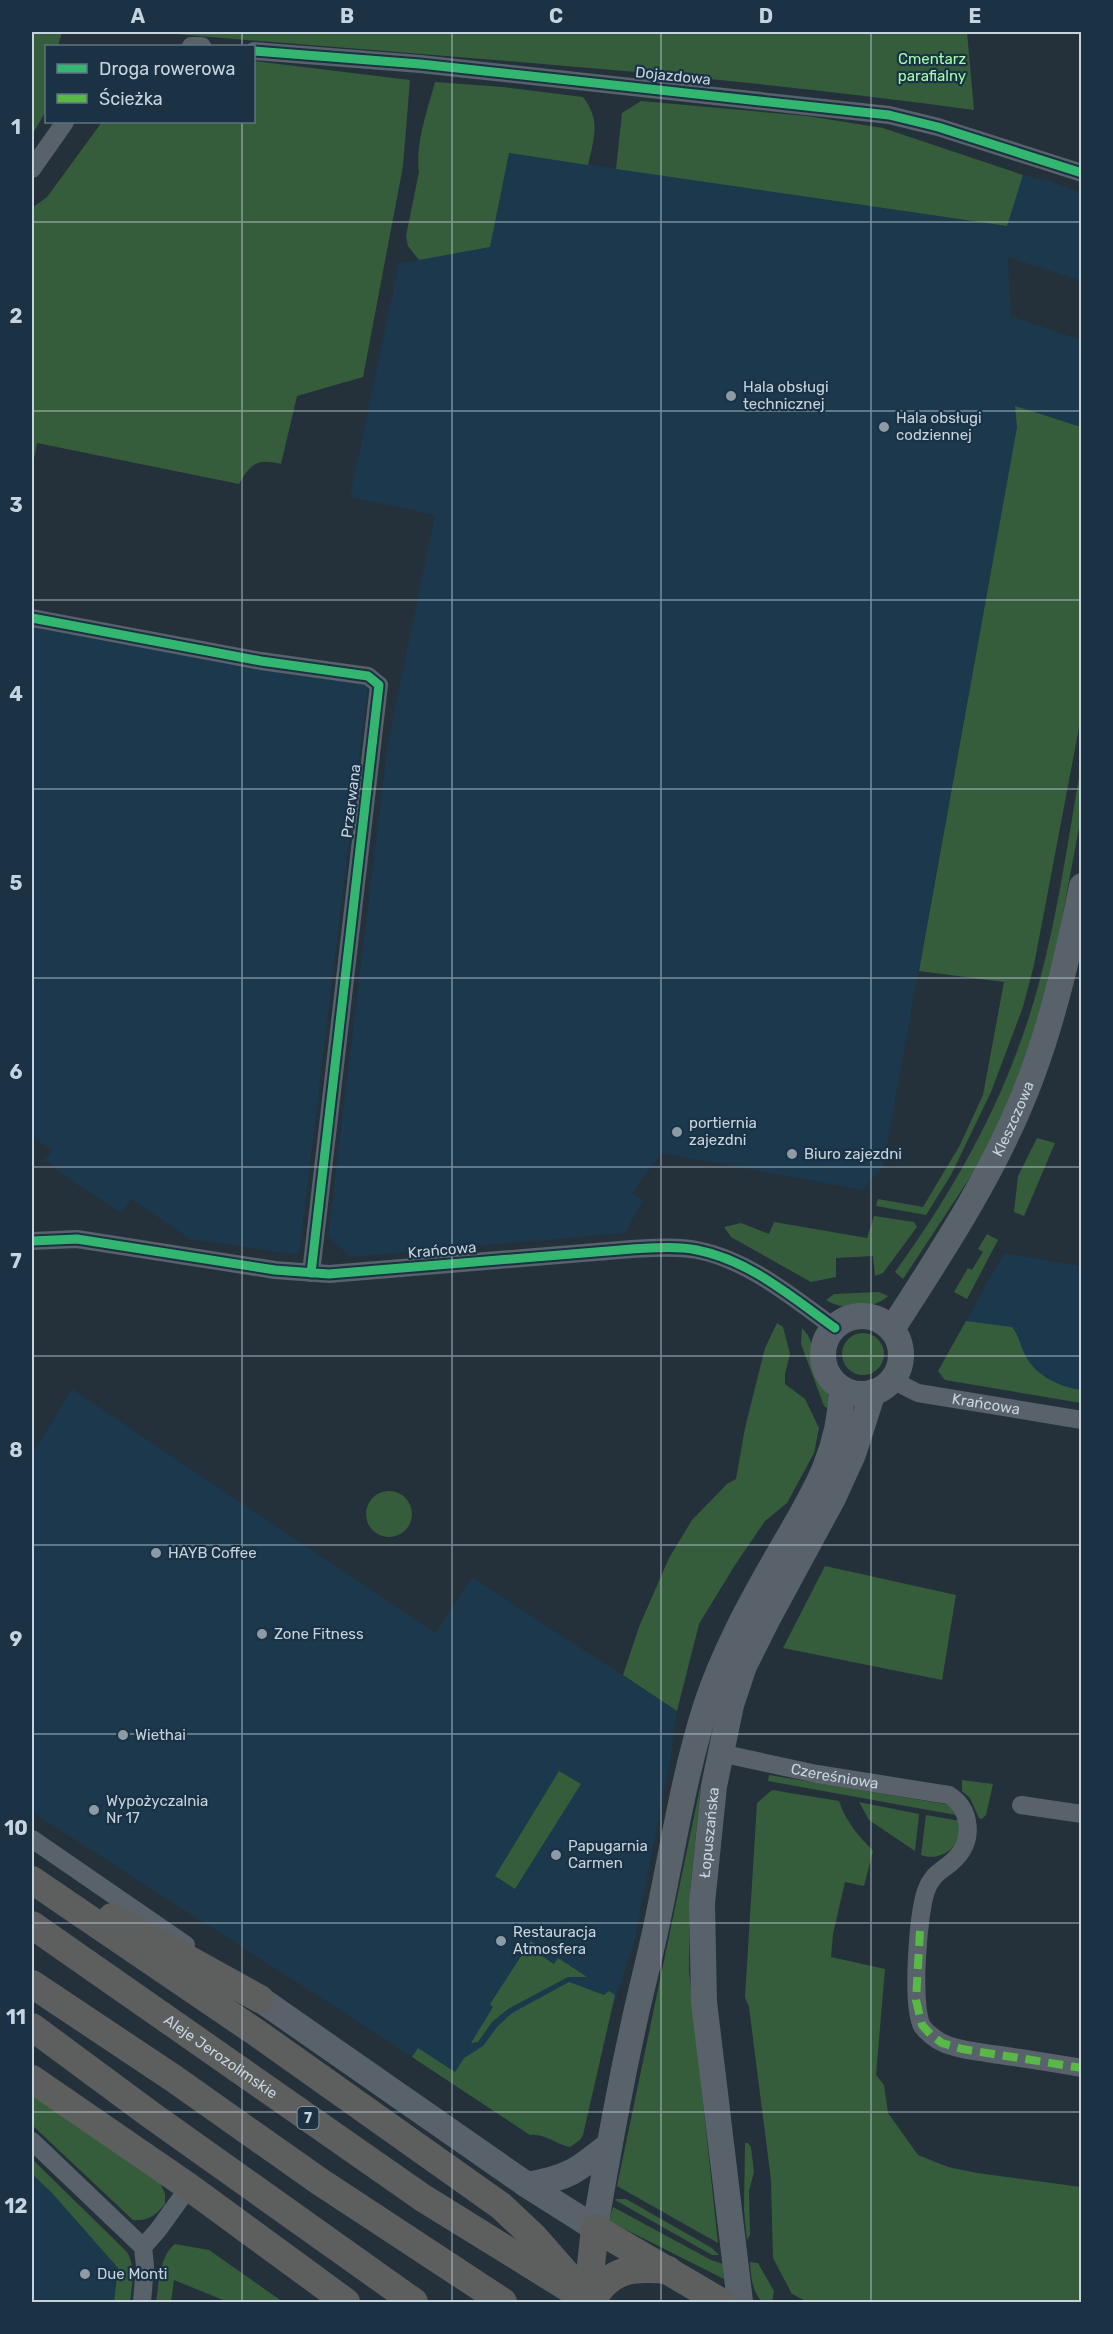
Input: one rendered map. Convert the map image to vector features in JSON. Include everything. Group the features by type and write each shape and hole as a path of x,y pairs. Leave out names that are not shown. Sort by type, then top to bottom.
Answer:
{"main road":[{"name":"Kleszczowa","path":"892,1329 976,1192 1020,1106 1058,996 1082,886"},
{"path":"868,1317 892,1329 901,1354 900,1363 883,1386 857,1394 842,1389 831,1378 824,1364 826,1341 835,1328 850,1318 868,1317"},
{"name":"Łopuszańska","path":"740,2302 704,2001 701,1938 710,1816 720,1753 731,1705 744,1666 833,1498 883,1386"},
{"name":"Łopuszańska","path":"595,2228 609,2145 689,1769 706,1705 734,1636 818,1487 837,1436 842,1389"},
{"path":"32,1880 123,1922 260,1999 527,2185 721,2302"},
{"path":"32,1880 257,2033 501,2206 591,2295"},
{"name":"Aleje Jerozolimskie","path":"32,1925 423,2198 591,2295"},
{"path":"32,1984 173,2078 319,2181 503,2302"},
{"path":"32,2027 414,2302"},
{"path":"32,2079 189,2187 346,2302"},
{"path":"527,2185 558,2180 571,2174 609,2145"},
{"path":"591,2295 595,2228"},
{"path":"591,2295 613,2276 628,2270 668,2270"}],"street":[{"name":"Dojazdowa","path":"255,51 455,68 889,115 938,127 1082,173"},
{"path":"32,170 64,123"},
{"name":"Przerwana","path":"32,618 261,661 368,676 379,685 311,1273"},
{"name":"Krańcowa","path":"32,1241 77,1239 328,1274 632,1249 697,1250 745,1267 835,1328"},
{"name":"Krańcowa","path":"883,1386 1082,1420"},
{"name":"Czereśniowa","path":"720,1753 796,1770 949,1796 958,1801 966,1815 968,1829 966,1842 956,1858 933,1875 923,1905 916,2000 922,2025 942,2043 962,2049 1082,2068"},
{"path":"1021,1805 1082,1814"},
{"path":"32,1839 136,1909 260,1999"},
{"path":"32,2141 143,2247 145,2266 141,2302"},
{"path":"143,2247 189,2187"}],"shaded area":[{"path":"509,153 1006,226 1023,175 1048,180 1081,193 1081,281 1008,257 1011,316 1081,340 1081,427 1015,407 1017,427 883,1167 862,1190 662,1153 632,1193 643,1201 625,1233 351,1257 328,1237 388,742 435,515 350,497 399,263 490,247"},
{"path":"32,627 368,685 299,1255 190,1239 131,1199 122,1213 74,1183 45,1160 52,1150 32,1137"},
{"path":"1004,1253 1081,1266 1081,1403 945,1380 941,1377 938,1371"},
{"path":"72,1389 435,1633 472,1577 677,1711 670,1760 634,1943 607,2025 583,2135 570,2147 538,2134 530,2135 32,1812 32,1454"},
{"path":"32,2174 52,2193 118,2268 114,2302 32,2302"}],"green space":[{"path":"32,32 62,32 58,45 45,45 45,113 32,135"},
{"name":"Cmentarz parafialny","path":"153,32 967,32 974,110 667,75"},
{"path":"255,61 410,80 403,166 363,377 297,396 281,464 261,462 256,464 247,471 239,484 37,443 32,469 32,208 47,197 101,123 255,123"},
{"path":"435,82 503,87 583,97 592,114 594,138 588,165 509,153 490,247 419,260 408,246 406,236 419,172 420,139"},
{"path":"641,101 807,116 883,128 1023,175 1007,226 616,169 622,113"},
{"path":"1015,406 1081,427 1081,717 1034,965 1023,1007 991,1092 951,1175 926,1215 876,1206 878,1199 923,1207 960,1145 983,1095 1004,982 919,971 1017,427"},
{"path":"1081,766 1081,817 1061,924 1048,987 1021,1073 1002,1117 973,1173 903,1279 895,1272 936,1212 972,1151 1003,1087 1028,1020 1053,926"},
{"path":"1037,1138 1055,1143 1024,1216 1014,1212 1018,1176"},
{"path":"874,1216 914,1222 917,1227 883,1273 875,1276 873,1256 836,1258 836,1277 811,1282 731,1237 724,1227 741,1223 769,1234 774,1222 867,1238"},
{"path":"987,1234 998,1240 967,1299 954,1292 968,1268 972,1270 983,1252 978,1249"},
{"path":"879,1292 888,1296 882,1301 866,1306 841,1306 826,1300 834,1294"},
{"path":"966,1321 1012,1327 1028,1361 1034,1368 1056,1383 1081,1390 1081,1403 945,1380 938,1371"},
{"path":"777,1323 783,1327 790,1354 785,1384 805,1399 819,1428 814,1453 787,1503 765,1521 699,1624 677,1711 623,1675 639,1627 669,1558 692,1520 727,1484 736,1479 745,1428 765,1348"},
{"path":"802,1328 811,1343 831,1411 824,1406 801,1344"},
{"path":"863,1333 878,1339 884,1354 878,1369 863,1375 848,1369 842,1354 848,1339"},
{"path":"389,1491 405,1498 412,1514 405,1530 389,1537 373,1530 366,1514 373,1498"},
{"path":"825,1566 956,1595 942,1680 783,1648"},
{"path":"559,1771 581,1784 515,1889 495,1876"},
{"path":"769,1775 945,1804 950,1806 956,1815 768,1781"},
{"path":"962,1780 993,1784 986,1815 982,1819 979,1818 970,1798 962,1791"},
{"path":"701,1783 690,1892 689,1971 718,2243 617,2186"},
{"path":"772,1790 839,1801 857,1834 873,1851 864,1886 845,1882 833,1934 831,1957 885,1969 876,2075 884,2085 888,2113 918,2155 948,2167 1081,2187 1081,2302 808,2302 792,2294 773,2258 771,2180 749,2007 745,1997 757,1803"},
{"path":"859,1802 919,1814 915,1851 869,1820"},
{"path":"926,1815 960,1821 958,1841 939,1856 921,1855"},
{"path":"531,1941 540,1947 537,1953 554,1964 558,1958 587,1977 568,1977 508,2009 492,2022 478,2042 471,2043 493,2007 490,2004"},
{"path":"569,1982 604,1995 609,1991 615,1995 583,2135 570,2147 540,2136 530,2135 412,2057 418,2048 455,2072 464,2058 483,2046 497,2027 512,2013"},
{"path":"32,2088 160,2182 165,2194 165,2204 147,2219 133,2220 32,2125"},
{"path":"745,2143 751,2147 754,2172 749,2191 750,2235 747,2240 744,2210"},
{"path":"32,2159 127,2252 132,2270 130,2302 114,2302 118,2268 52,2193 32,2174"},
{"path":"616,2199 626,2199 712,2248 719,2255 712,2255"},
{"path":"613,2207 711,2260 723,2264 724,2279 609,2221"},
{"path":"175,2244 209,2250 283,2302 228,2302 174,2280 171,2302 156,2302 163,2263"},
{"path":"750,2262 758,2263 774,2291 772,2302 762,2302 756,2293"}],"marked path":[{"path":"920,1931 916,2000 922,2025 931,2035 942,2043 962,2049 1082,2068"}],"cycle path":[{"path":"255,51 420,64 889,115 938,127 1082,173"},
{"path":"32,618 261,661 368,676 379,685 311,1273"},
{"path":"32,1241 77,1239 275,1270 329,1274 632,1249 689,1249 716,1255 752,1271 835,1328"}],"place":[{"name":"Hala obsługi technicznej","path":"731,396"},
{"name":"Hala obsługi codziennej","path":"884,427"},
{"name":"portiernia zajezdni","path":"677,1132"},
{"name":"Biuro zajezdni","path":"792,1154"},
{"name":"HAYB Coffee","path":"156,1553"},
{"name":"Zone Fitness","path":"262,1634"},
{"name":"Wiethai","path":"123,1735"},
{"name":"Wypożyczalnia Nr 17","path":"94,1810"},
{"name":"Papugarnia Carmen","path":"556,1855"},
{"name":"Restauracja Atmosfera","path":"501,1941"},
{"name":"Due Monti","path":"85,2274"}]}
